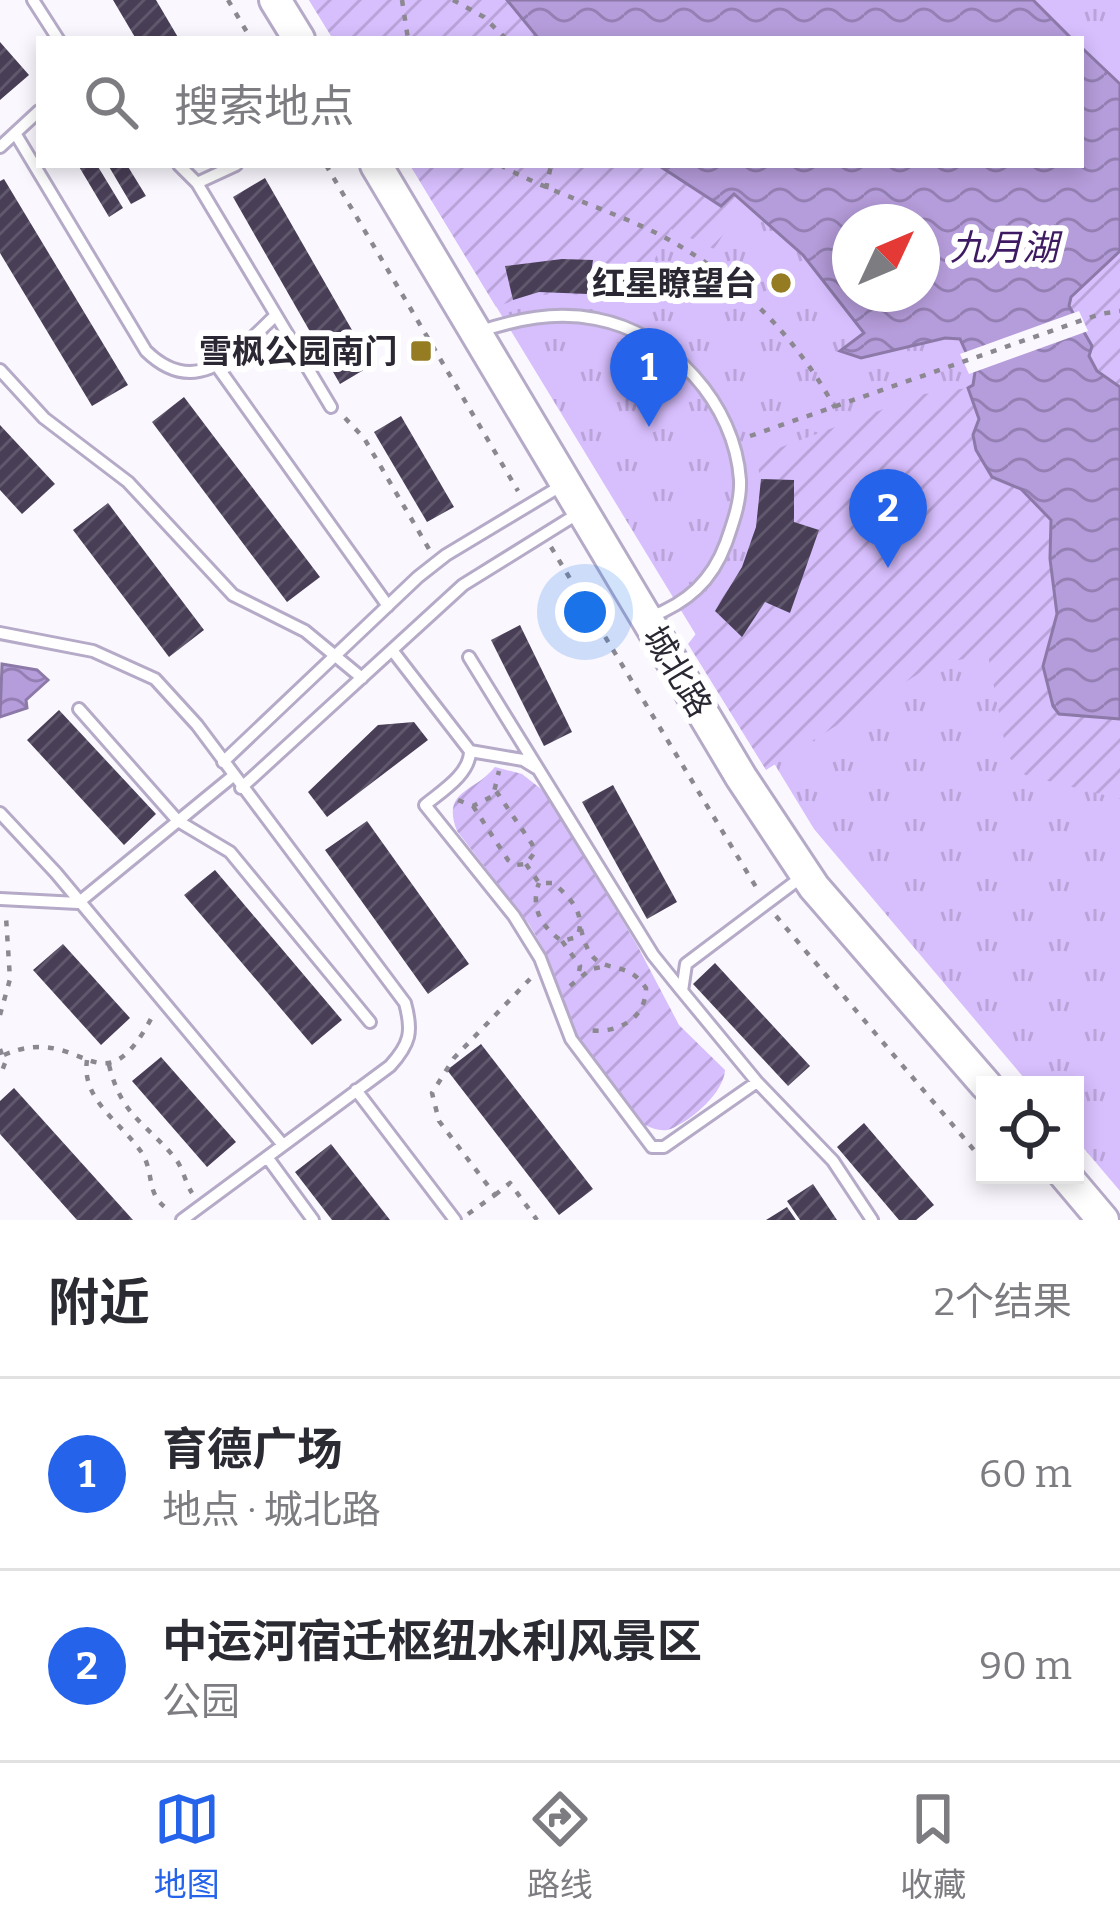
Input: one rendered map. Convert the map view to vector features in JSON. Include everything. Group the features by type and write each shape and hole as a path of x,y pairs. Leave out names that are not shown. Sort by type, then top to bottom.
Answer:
{"street":[{"path":"274,0 297,36"},
{"name":"城北路","path":"378,168 741,777 806,874 978,1076"},
{"path":"1072,1184 1103,1220"}],"lane":[{"path":"33,0 56,36"},
{"path":"0,147 36,114"},
{"path":"15,133 36,168"},
{"path":"36,168 146,351 158,362 183,372 217,367 276,315"},
{"path":"181,168 197,183 331,407"},
{"path":"197,183 230,168"},
{"path":"477,332 552,315 597,319 652,340 686,367 711,397 733,442 740,483 735,517 705,584 674,608 647,618"},
{"path":"217,367 388,606"},
{"path":"0,370 44,418 128,482 233,595 305,631 362,678"},
{"path":"223,762 437,562 567,483"},
{"path":"2,900 78,903 178,821 237,782 484,569 583,511"},
{"path":"0,633 93,651 155,679 197,725 405,1003 408,1046 390,1066 183,1219"},
{"path":"392,650 470,751 470,763 425,806 514,916 540,958 571,1039 652,1148 664,1147 757,1082"},
{"path":"469,656 653,955 757,1082 833,1161 872,1220"},
{"path":"79,709 178,821 230,852 370,1022"},
{"path":"470,751 523,760 540,770"},
{"path":"0,813 283,1145"},
{"path":"653,955 670,964 686,964 806,874"},
{"path":"682,991 686,964"},
{"path":"356,1090 458,1220"},
{"path":"267,1157 313,1220"}],"path":[{"path":"228,0 249,36"},
{"path":"402,0 408,36"},
{"path":"453,0 484,17 503,36"},
{"path":"328,168 527,506"},
{"path":"506,168 546,190 653,232 729,277 811,363 835,408"},
{"path":"546,190 550,168"},
{"path":"733,442 1120,311"},
{"path":"331,407 364,438 437,562"},
{"path":"544,534 766,904 976,1151"},
{"path":"443,790 473,806 508,860 526,864 535,852 532,844 496,791 500,756"},
{"path":"473,806 496,791"},
{"path":"526,864 539,883"},
{"path":"539,883 554,883 565,892 582,921 578,937 562,941"},
{"path":"539,883 534,896 537,915 580,966 558,1007"},
{"path":"0,1015 11,957 2,900"},
{"path":"581,929 593,960 602,967"},
{"path":"495,1195 439,1121 432,1093 454,1058 524,989 540,958"},
{"path":"564,1023 601,1032 617,1030 640,1012 646,998 640,979 620,968 602,967 578,977"},
{"path":"0,1076 2,1052 41,1044 109,1065 134,1049 162,1002"},
{"path":"87,1060 84,1078 143,1155 152,1194 183,1219"},
{"path":"109,1065 133,1120 175,1158 202,1206"},
{"path":"458,1220 510,1184 537,1220"}],"green space":[{"path":"309,0 1120,0 1120,1191 1084,1149 1084,1076 1022,1076 814,829 412,168 1084,168 1084,36 331,36"},
{"path":"309,0 507,0 537,36 331,36"},
{"path":"412,168 663,168 720,206 734,193 744,202 714,249 671,229 631,303 563,294 496,307"},
{"path":"1120,251 1120,387 1097,372 1089,356 1092,346 1069,306 1071,297"},
{"path":"968,388 980,419 973,435 976,450 992,477 1021,489 1051,520 1057,614 1048,643 1053,706 1059,714 1120,719 1120,799 1025,775 1007,755 988,655 934,664 766,770 688,644 745,558 758,511 757,456 924,394"},
{"path":"495,767 522,774 545,792 679,1025 725,1070 706,1104 673,1128 645,1125 578,1038 547,955 529,924 457,831 456,800"}],"water":[{"path":"507,0 1033,0 1069,36 537,36"},
{"name":"九月湖","path":"1084,50 1120,84 1120,251 1071,297 1069,306 1092,346 1089,356 1097,371 1120,387 1120,719 1059,714 1053,706 1043,666 1057,614 1051,520 1021,489 992,477 976,450 973,435 979,419 968,388 975,372 960,339 945,338 861,358 840,351 864,333 848,312 940,312 940,204 832,204 832,292 803,255 734,194 721,206 663,168 1084,168"},
{"path":"2,664 37,670 48,680 26,700 27,708 0,717"}],"pier":[{"path":"1079,311 1088,331 969,374 960,354"}],"building":[{"path":"113,0 156,0 177,36 134,36"},
{"path":"0,42 29,75 0,100"},
{"path":"80,168 99,168 123,208 109,217"},
{"path":"110,168 129,168 146,196 131,204"},
{"path":"265,178 372,365 340,384 233,197"},
{"path":"4,179 128,385 92,406 0,253 0,181"},
{"path":"593,260 588,294 539,292 513,300 505,266"},
{"path":"619,266 634,281 619,296 604,281"},
{"path":"184,397 320,577 287,602 152,422"},
{"path":"401,416 454,507 427,522 374,432"},
{"path":"0,425 55,484 22,514 0,490"},
{"path":"761,479 794,480 794,522 819,530 790,613 765,602 742,637 715,611 742,567 756,527"},
{"path":"108,503 204,630 169,657 73,530"},
{"path":"520,625 572,732 544,746 491,640"},
{"path":"59,710 156,814 124,845 27,740"},
{"path":"414,722 428,740 327,817 308,792 378,725"},
{"path":"613,785 677,902 647,919 582,802"},
{"path":"367,821 469,964 428,994 325,850"},
{"path":"215,870 342,1020 312,1045 184,895"},
{"path":"63,944 130,1018 101,1045 33,970"},
{"path":"715,963 810,1066 788,1086 693,984"},
{"path":"481,1044 593,1189 559,1215 447,1070"},
{"path":"161,1057 236,1142 207,1167 132,1081"},
{"path":"14,1088 133,1220 77,1220 0,1134 0,1101"},
{"path":"864,1123 934,1205 916,1220 899,1220 837,1147"},
{"path":"331,1144 390,1220 332,1220 295,1172"},
{"path":"813,1184 837,1220 800,1220 787,1201"},
{"path":"787,1207 796,1220 766,1220"}],"place":[{"name":"红星瞭望台","path":"781,283"},
{"name":"雪枫公园南门","path":"421,351"},
{"name":"育德广场","path":"649,427"},
{"name":"中运河宿迁枢纽水利风景区","path":"888,568"}]}
